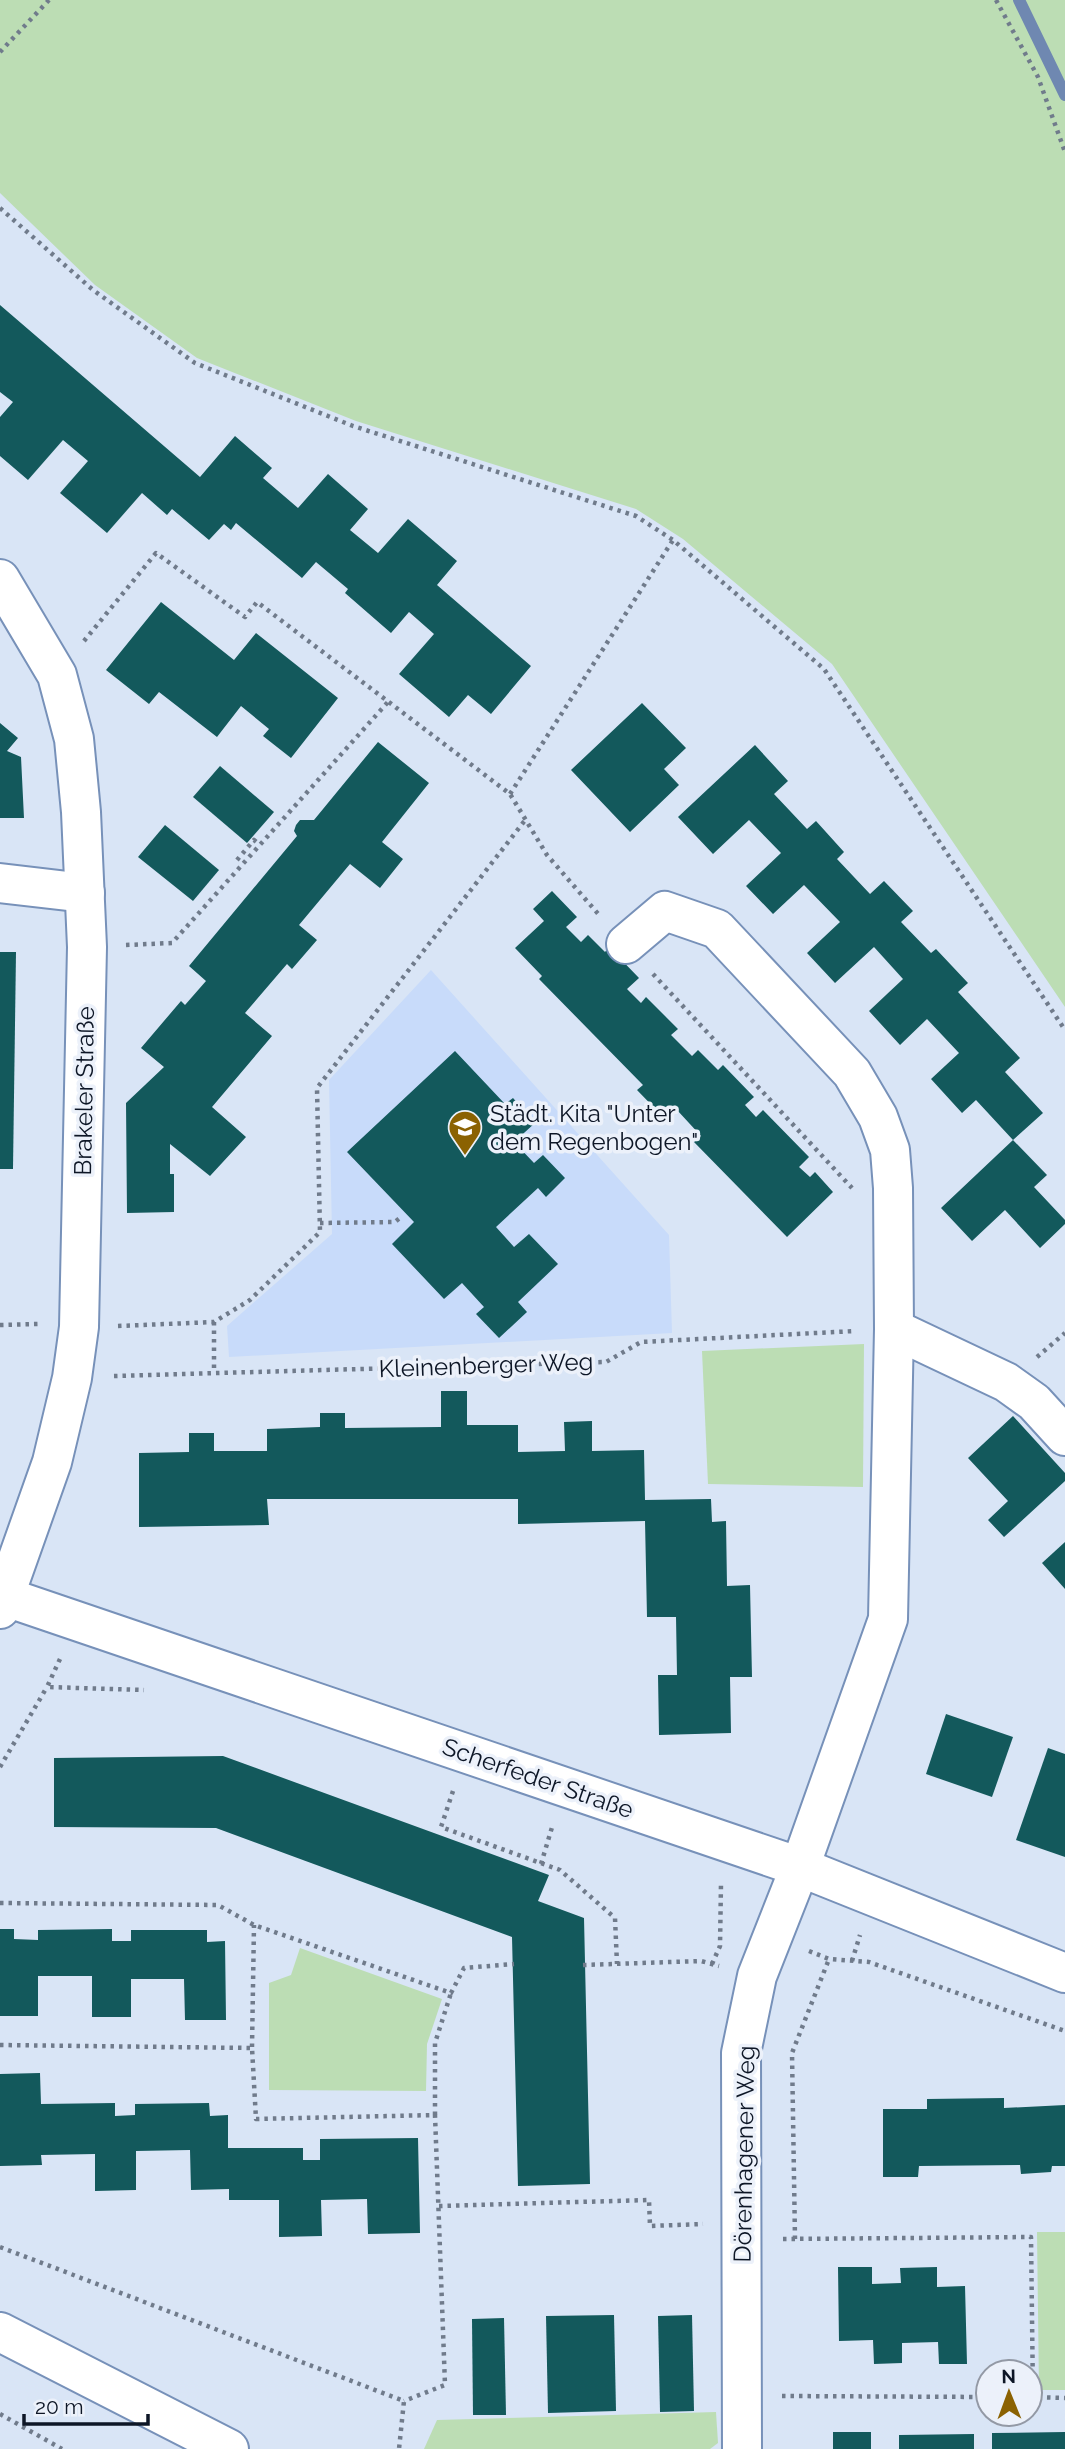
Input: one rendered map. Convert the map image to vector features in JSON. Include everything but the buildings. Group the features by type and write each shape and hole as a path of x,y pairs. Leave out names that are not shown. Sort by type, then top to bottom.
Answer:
{"street":[{"name":"Brakeler Straße","path":"0,579 57,675 74,739 81,812 87,947 79,1327 72,1378 52,1462 2,1600"},
{"path":"0,883 85,893"},
{"path":"626,944 665,911 717,929 852,1073 878,1117 890,1150 893,1188 894,1329 888,1619 800,1867"},
{"path":"894,1329 1006,1382 1034,1402 1065,1436"},
{"name":"Scherfeder Straße","path":"2,1600 800,1867 1065,1973"},
{"name":"Dörenhagener Weg","path":"742,2449 741,2053 757,1976 800,1867"},
{"path":"0,2332 229,2449"}],"path":[{"path":"0,52 49,0"},
{"path":"996,0 1038,77 1065,152"},
{"path":"0,208 93,290 195,363 353,426 636,516 674,540 824,669 1065,1030"},
{"path":"510,794 674,540"},
{"path":"57,675 156,553 245,617 257,602 510,794 547,856 852,1188 893,1188"},
{"path":"87,947 172,943 388,702"},
{"path":"79,1327 214,1322 250,1300 320,1232 317,1088 526,819"},
{"path":"237,860 254,840 260,845"},
{"path":"320,1223 395,1222 401,1217"},
{"path":"214,1322 214,1372"},
{"name":"Kleinenberger Weg","path":"72,1378 606,1362 641,1342 894,1329"},
{"path":"0,1767 47,1687"},
{"path":"455,1785 441,1826 560,1870 615,1918 617,1964"},
{"path":"541,1864 553,1822"},
{"path":"712,1964 720,1946 721,1882"},
{"path":"0,1903 218,1905 254,1926 451,1993"},
{"path":"254,1926 252,2048 256,2119 435,2115"},
{"path":"772,1937 829,1959 869,1962 1065,2031"},
{"path":"795,2239 792,2053 829,1959"},
{"path":"583,1965 701,1961 757,1976"},
{"path":"0,2247 404,2401 445,2385 435,2115 435,2043 451,1993 464,1968 514,1964"},
{"path":"0,2045 252,2048"},
{"path":"439,2206 649,2200 649,2226 743,2231 795,2239 1031,2237 1032,2358"},
{"path":"743,2396 974,2397"},
{"path":"1044,2397 1065,2398"},
{"path":"399,2449 404,2401"},
{"path":"0,2414 62,2449"}],"shaded area":[{"name":"Städt. Kita \"Unter dem Regenbogen\"","path":"431,970 669,1235 672,1333 229,1357 227,1326 332,1234 329,1080"}],"green space":[{"path":"0,0 1065,0 1065,1007 832,664 683,539 636,509 356,421 197,358 95,285 0,193"},
{"path":"864,1344 863,1487 708,1484 702,1351"},
{"path":"300,1948 442,1999 427,2044 426,2091 269,2090 269,1983 291,1975"},
{"path":"1037,2232 1065,2232 1065,2390 1044,2390 1044,2358 1039,2358"},
{"path":"716,2412 718,2443 710,2449 424,2449 437,2420"}],"waterway":[{"path":"1019,0 1065,95"}],"place":[{"name":"Städt. Kita \"Unter dem Regenbogen\"","path":"465,1157"}]}
